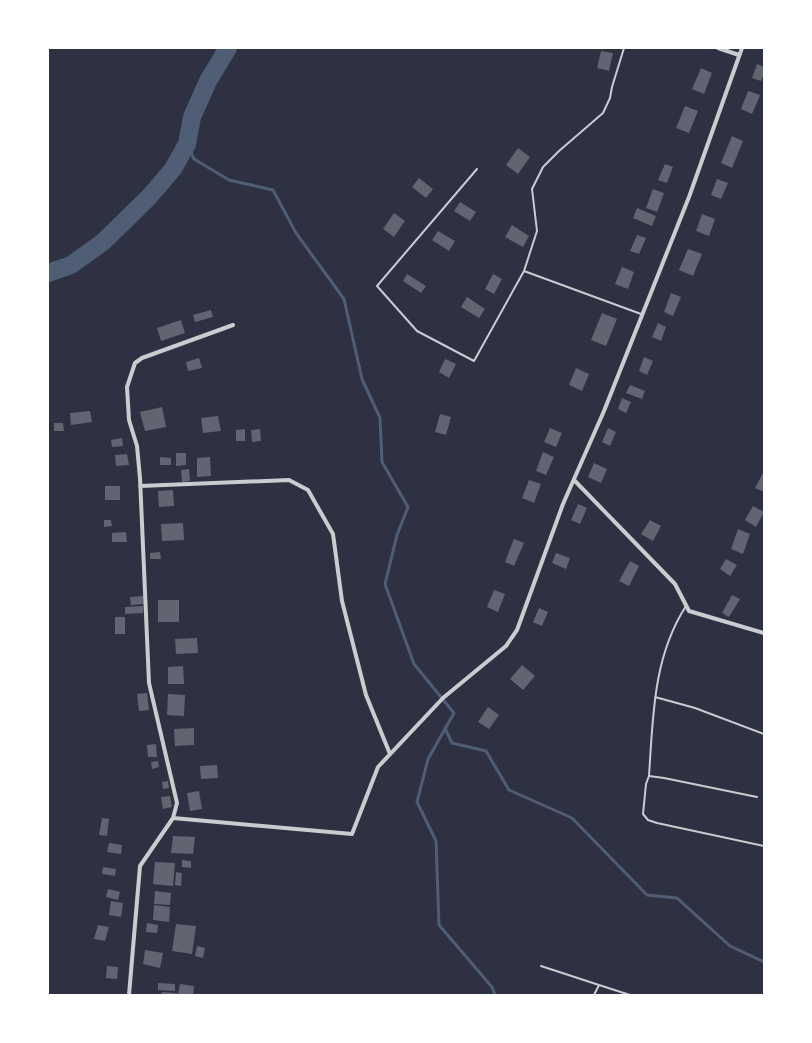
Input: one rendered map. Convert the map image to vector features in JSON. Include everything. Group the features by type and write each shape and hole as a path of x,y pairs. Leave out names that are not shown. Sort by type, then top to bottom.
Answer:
{"street":[{"path":"718,48 739,55"},
{"path":"173,818 352,834 378,767 443,698 506,646 517,630 563,504 604,411 643,315 689,198 742,48"},
{"path":"129,995 140,866 173,818 177,803 149,684 140,486 137,446 129,420 127,387 135,363 142,358 233,325"},
{"path":"140,486 290,480 308,490 333,534 342,601 364,688 390,754"},
{"path":"574,480 675,584 689,611 764,633"}],"lane":[{"path":"477,169 377,286 417,331 474,361 524,271 537,230 532,189 543,167 603,113 610,98 624,48"},
{"path":"524,271 643,315"},
{"path":"686,606 678,618 669,637 661,663 655,697 649,776 646,784 643,814 648,820 657,823 764,846"},
{"path":"655,697 695,708 764,734"},
{"path":"649,776 757,797"},
{"path":"541,966 630,995"},
{"path":"594,995 599,984"}],"building":[{"path":"601,51 613,53 609,71 597,68"},
{"path":"757,64 764,67 764,74 761,81 752,78"},
{"path":"701,68 712,73 704,94 692,89"},
{"path":"748,91 760,95 752,114 741,109"},
{"path":"685,106 698,111 689,133 676,128"},
{"path":"732,136 743,141 732,168 721,163"},
{"path":"518,148 530,157 518,174 506,165"},
{"path":"665,164 673,167 667,183 658,180"},
{"path":"419,178 433,189 426,198 412,187"},
{"path":"717,179 728,183 721,199 711,195"},
{"path":"653,189 664,193 657,212 646,208"},
{"path":"460,202 476,212 470,221 454,211"},
{"path":"637,208 656,216 652,226 633,218"},
{"path":"394,213 405,221 394,237 383,229"},
{"path":"702,214 715,219 709,236 696,231"},
{"path":"512,225 529,236 523,247 505,237"},
{"path":"438,231 455,241 449,251 432,240"},
{"path":"637,235 646,238 639,254 630,251"},
{"path":"688,249 702,254 693,276 679,270"},
{"path":"622,267 634,272 628,289 615,284"},
{"path":"407,274 426,286 421,293 403,281"},
{"path":"493,274 502,279 494,294 485,289"},
{"path":"671,293 681,297 673,316 664,312"},
{"path":"467,297 485,309 479,318 461,307"},
{"path":"211,310 213,317 195,322 193,315"},
{"path":"602,313 617,319 606,346 591,340"},
{"path":"181,320 185,333 161,341 157,328"},
{"path":"658,323 666,327 661,341 652,337"},
{"path":"644,357 653,361 647,375 639,371"},
{"path":"199,358 202,368 188,371 186,362"},
{"path":"445,359 456,364 449,378 439,372"},
{"path":"576,368 589,374 582,391 569,385"},
{"path":"630,385 645,391 642,399 626,393"},
{"path":"622,398 631,402 626,413 618,409"},
{"path":"162,407 166,427 145,431 140,412"},
{"path":"90,411 92,422 71,425 70,413"},
{"path":"440,414 451,417 446,435 435,432"},
{"path":"218,416 221,431 203,433 201,418"},
{"path":"54,423 63,423 64,431 54,431"},
{"path":"550,428 562,433 556,447 544,442"},
{"path":"608,428 616,432 610,446 602,442"},
{"path":"245,429 245,441 236,441 236,430"},
{"path":"260,429 261,441 252,442 251,430"},
{"path":"122,438 123,446 112,447 111,440"},
{"path":"543,452 554,457 546,475 536,471"},
{"path":"176,453 186,453 186,465 176,466"},
{"path":"127,454 129,465 116,466 115,455"},
{"path":"160,457 171,458 171,465 160,465"},
{"path":"210,457 211,476 197,477 197,458"},
{"path":"594,463 607,469 601,483 588,477"},
{"path":"189,469 190,481 182,482 181,470"},
{"path":"764,473 764,492 755,488"},
{"path":"529,480 541,484 534,503 522,498"},
{"path":"105,486 120,486 120,500 105,500"},
{"path":"173,490 174,506 159,507 158,491"},
{"path":"578,504 587,508 580,524 571,520"},
{"path":"753,506 764,512 756,527 745,520"},
{"path":"104,520 111,520 112,526 104,527"},
{"path":"650,520 661,526 653,541 641,534"},
{"path":"183,523 184,540 162,541 161,524"},
{"path":"738,529 750,534 743,554 731,549"},
{"path":"126,532 127,542 112,542 112,533"},
{"path":"514,539 524,543 514,566 505,562"},
{"path":"160,552 161,559 150,559 150,553"},
{"path":"556,553 570,558 566,569 552,563"},
{"path":"726,559 737,565 730,576 720,569"},
{"path":"630,561 639,566 629,586 619,581"},
{"path":"494,590 505,594 498,612 487,607"},
{"path":"732,595 740,599 729,617 722,613"},
{"path":"143,596 144,604 131,605 130,597"},
{"path":"158,600 179,600 179,622 158,622"},
{"path":"143,606 143,613 125,614 125,607"},
{"path":"539,608 548,612 542,626 533,622"},
{"path":"115,617 125,617 125,634 115,634"},
{"path":"197,638 198,653 176,654 175,639"},
{"path":"522,665 535,676 523,690 510,679"},
{"path":"183,666 184,684 168,684 168,667"},
{"path":"147,693 149,710 139,711 137,694"},
{"path":"168,694 185,695 184,716 167,715"},
{"path":"488,707 499,715 489,729 478,722"},
{"path":"194,728 194,745 175,746 174,729"},
{"path":"156,744 157,757 148,757 147,745"},
{"path":"158,761 159,767 152,769 151,762"},
{"path":"217,765 218,778 201,779 200,766"},
{"path":"168,781 169,788 163,789 162,782"},
{"path":"199,791 202,809 190,811 187,793"},
{"path":"170,796 172,807 163,809 161,797"},
{"path":"102,818 109,819 107,836 99,835"},
{"path":"173,836 195,837 193,854 171,853"},
{"path":"109,843 122,845 121,854 107,852"},
{"path":"182,860 191,861 191,868 182,867"},
{"path":"155,862 175,863 173,886 153,884"},
{"path":"103,867 116,869 115,876 102,874"},
{"path":"176,872 182,873 181,886 175,885"},
{"path":"108,889 120,892 118,900 106,897"},
{"path":"155,891 171,893 170,905 154,904"},
{"path":"111,901 123,903 121,917 109,915"},
{"path":"154,905 170,907 169,922 153,920"},
{"path":"147,923 158,925 157,933 146,932"},
{"path":"176,924 196,926 192,954 172,951"},
{"path":"98,925 109,927 105,941 94,939"},
{"path":"197,946 205,948 203,958 195,956"},
{"path":"145,950 163,953 160,968 143,964"},
{"path":"107,966 118,967 117,979 106,978"},
{"path":"158,983 175,984 175,991 158,990"},
{"path":"180,984 194,986 193,995 178,995"},
{"path":"162,992 177,993 177,995 161,995"}],"waterway":[{"path":"48,273 71,265 103,242 149,197 173,169 187,144 192,117 208,81 228,48"},
{"path":"187,144 194,159 229,180 273,190 296,233 344,299 362,379 380,418 382,462 408,507 397,535 385,584 414,664 454,713 428,759 417,802 436,841 439,925 492,987 495,995"},
{"path":"445,728 452,743 486,751 509,790 572,818 647,895 677,898 730,946 764,962"}]}
